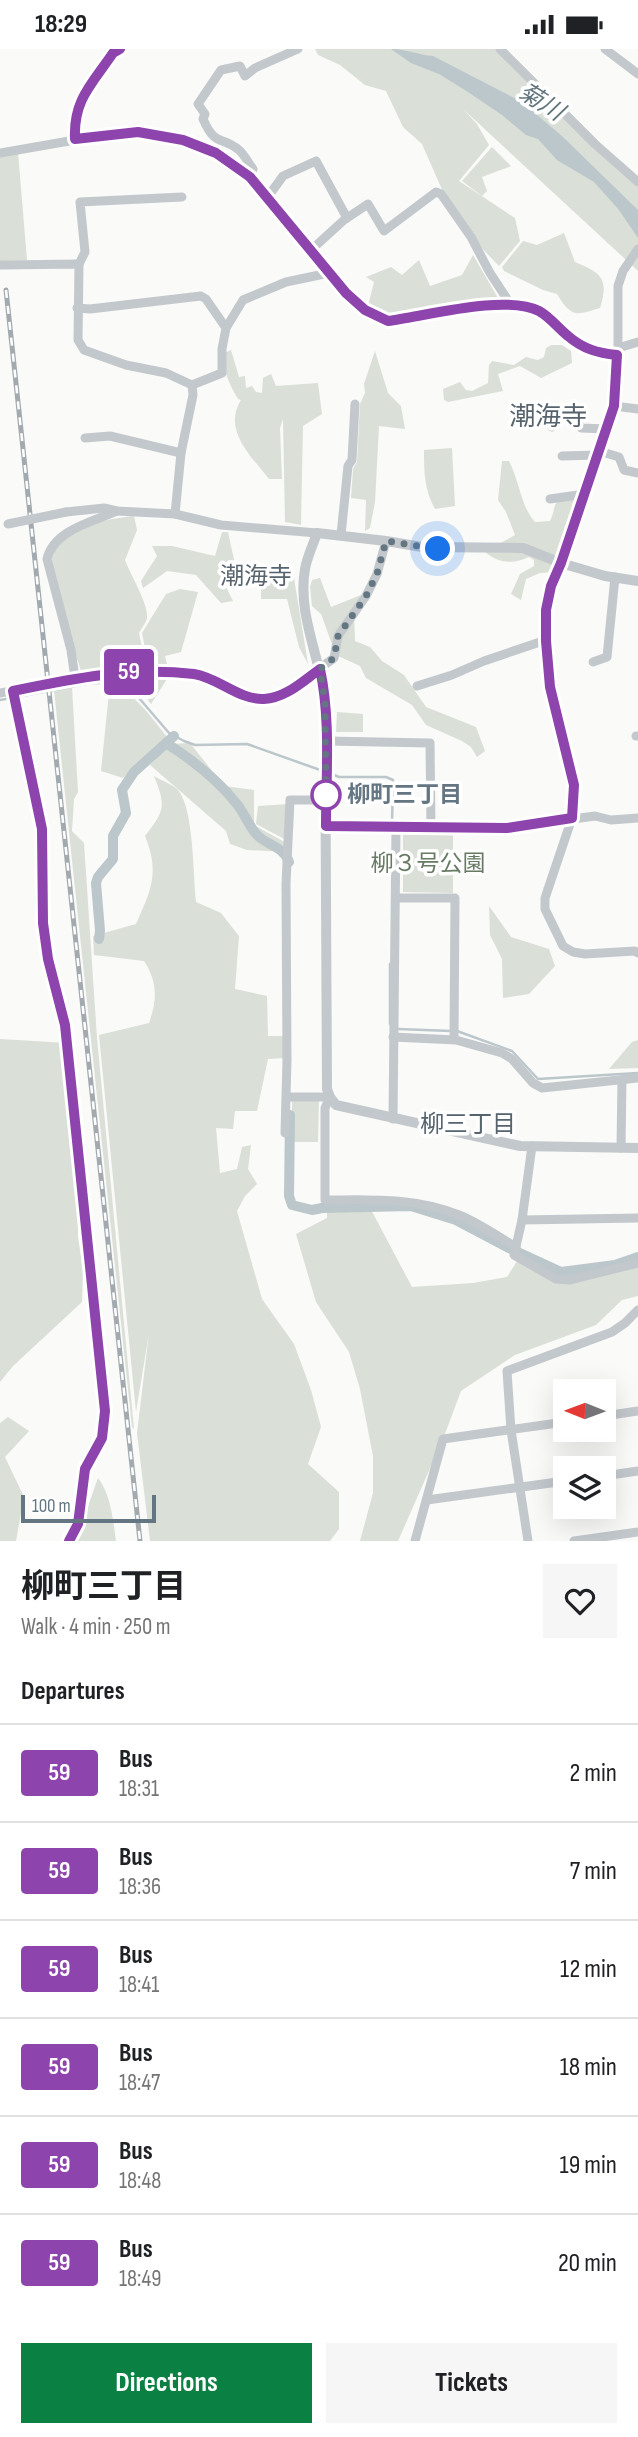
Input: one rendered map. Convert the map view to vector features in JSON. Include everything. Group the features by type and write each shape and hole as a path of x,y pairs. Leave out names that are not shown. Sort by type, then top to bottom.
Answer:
{"street":[{"path":"75,139 74,120 78,104 113,53 120,49"},
{"path":"250,177 253,169 239,149 215,139 198,104 221,70 240,66 245,76 255,68 298,49"},
{"path":"500,49 595,144 638,182"},
{"path":"605,49 638,74"},
{"path":"0,153 75,139 138,132 183,140 216,153 250,177 329,273 365,310 388,321 497,304 511,305 538,311 580,346 596,353 618,351 638,342"},
{"path":"267,198 283,176 316,162 347,218"},
{"path":"310,251 347,218 368,204 384,231 436,193 441,194 471,237 511,305"},
{"path":"182,197 80,202 85,252 79,264 78,340 85,351 126,365 166,373 192,385 222,373 222,349 226,328 243,300 286,282 329,273"},
{"path":"638,249 618,286 618,351 614,406 551,586 546,610 550,687 574,785 572,818 545,898 545,909 564,946 573,952 638,953"},
{"path":"0,265 79,264"},
{"path":"77,308 90,309 201,296 226,328"},
{"path":"176,514 181,453 193,395 192,385"},
{"path":"341,535 348,466 352,460 355,404"},
{"path":"614,406 638,409"},
{"path":"552,427 559,417 576,417 581,429 607,429"},
{"path":"85,438 110,436 181,453"},
{"path":"562,456 599,453 618,457 624,470 638,473"},
{"path":"550,499 584,494"},
{"path":"4,525 104,507 117,511 176,514 221,525 341,535 443,549 523,548 561,563 638,581"},
{"path":"75,678 71,650 47,559 50,548 64,534 117,511"},
{"path":"317,533 305,566 303,584 305,609 320,669 325,703 327,1089 330,1097 337,1105 503,1144 638,1148"},
{"path":"0,693 114,672 195,674 248,697 264,699 283,695 334,658 338,636 366,596 377,574 386,541"},
{"path":"593,662 607,657 615,577"},
{"path":"417,686 546,641"},
{"path":"13,691 42,829 43,923 48,959 65,1025 105,1411 102,1438 85,1469 78,1524 69,1541"},
{"path":"326,741 430,743 431,828"},
{"path":"285,1133 286,884 290,800 326,800"},
{"path":"326,826 507,828 595,816 611,820 638,818"},
{"path":"393,1119 397,828"},
{"path":"397,898 455,898 454,1039"},
{"path":"393,1037 454,1039 502,1053 512,1059 533,1083 542,1088 638,1079"},
{"path":"621,1148 622,1080"},
{"path":"287,1097 330,1097"},
{"path":"330,1097 325,1108 325,1200 397,1200 425,1204 461,1215 516,1247"},
{"path":"532,1146 522,1220 514,1255 556,1279 570,1280 638,1263"},
{"path":"522,1220 638,1218"},
{"path":"528,1541 511,1430 507,1371 612,1332 638,1310"},
{"path":"616,1414 638,1411"},
{"path":"415,1541 443,1439 553,1424"},
{"path":"616,1474 638,1471"},
{"path":"427,1500 553,1483"},
{"path":"574,1541 638,1532"}],"green space":[{"path":"315,49 502,49 638,185 638,271 463,109 477,124 489,145 459,181 515,218 520,241 499,266 471,237 451,210 422,144 403,127 386,91 365,85 340,65 318,55"},
{"path":"492,147 511,166 482,177 487,191 482,196 462,181"},
{"path":"18,152 27,260 0,261 0,157"},
{"path":"564,233 575,262 601,278 604,290 600,308 574,313 557,294 504,271 502,267 523,241 537,245"},
{"path":"473,255 498,298 387,315 368,306 374,282 366,277 391,267 402,275 419,260 430,286 462,275"},
{"path":"562,345 571,351 572,363 541,378 520,366 498,374 503,391 448,402 444,400 443,389 460,382 466,390 472,391 488,383 489,365 492,361 514,365 526,357 538,360 544,357 546,348"},
{"path":"231,350 239,377 245,376 246,388 252,386 256,392 262,393 263,378 271,374 276,386 318,383 322,414 303,426 301,525 285,522 283,419 280,428 282,479 269,479 248,452 237,432 236,411 241,400 229,382 224,360 224,353"},
{"path":"375,351 388,393 401,406 405,429 379,426 375,502 370,528 365,531 366,500 351,498 353,469 357,462 360,404"},
{"path":"452,448 455,506 435,509 427,488 424,450"},
{"path":"502,461 509,461 526,509 535,522 550,521 560,500 573,497 577,500 576,514 555,572 540,573 526,579 521,600 511,594 520,574 534,566 534,560 529,557 516,561 498,560 482,549 497,545 515,535 498,500"},
{"path":"134,516 137,530 125,560 147,612 139,633 146,667 82,673 57,593 53,553 59,543 77,530 112,519"},
{"path":"222,532 228,532 234,560 218,571 233,601 221,603 196,575 167,571 143,588 141,581 157,556 152,546 172,546 215,556"},
{"path":"261,578 294,578 308,664 299,647 287,599 261,599"},
{"path":"320,578 331,607 361,595 354,612 355,641 370,647 382,661 404,675 426,707 476,727 485,751 477,757 471,747 462,741 426,725 412,705 366,678 360,666 336,655 321,614 312,606 312,580"},
{"path":"180,589 198,592 181,652 165,656 168,669 149,668 142,633 166,594"},
{"path":"139,677 167,679 151,704 135,683"},
{"path":"110,683 128,693 168,738 123,778 101,771"},
{"path":"72,687 78,792 74,799 72,831 84,843 97,1038 134,1429 54,690"},
{"path":"337,712 363,714 363,732 336,732"},
{"path":"190,743 224,786 254,790 254,825 288,844 287,852 247,850 230,844 226,831 150,765 169,744"},
{"path":"154,776 178,790 183,799 190,827 196,902 221,913 239,936 235,989 267,996 268,1036 285,1036 286,1058 268,1059 257,1111 235,1111 233,1129 216,1128 220,1173 237,1169 242,1147 251,1145 248,1169 257,1184 245,1196 237,1211 262,1299 294,1344 311,1390 321,1427 308,1464 339,1492 339,1529 330,1541 150,1541 137,1433 149,1333 136,1412 99,1035 149,1023 155,992 152,976 144,961 94,955 93,936 136,924 146,901 153,871 145,836 157,820 162,807"},
{"path":"289,804 288,841 256,824 258,806"},
{"name":"柳３号公園","path":"403,834 453,835 453,893 403,892"},
{"path":"489,906 511,937 549,949 555,966 529,994 503,998 502,959 490,935"},
{"path":"0,1039 67,1043 78,1149 78,1237 83,1270 82,1302 13,1366 0,1382"},
{"path":"638,1040 638,1068 609,1069 632,1042"},
{"path":"319,1099 318,1142 292,1142 292,1100"},
{"path":"368,1204 412,1287 473,1283 507,1277 519,1258 565,1279 638,1263 638,1296 622,1300 596,1325 515,1355 461,1391 398,1541 360,1541 373,1493 373,1456 360,1389 349,1352 316,1302 296,1234 327,1218 327,1205"},
{"path":"8,1417 29,1431 5,1457 24,1497 16,1541 0,1541 0,1423"},
{"path":"98,1478 109,1500 116,1541 63,1541 86,1512"}],"shaded area":[{"path":"391,49 433,56 522,102 563,137 638,210 638,238 619,210 594,182 557,160 538,139 526,135 502,115 439,74 411,63"}],"waterway":[{"path":"17,697 91,683 118,683 133,691 169,733 184,741 195,745 247,744 323,771"},
{"path":"0,700 11,698"},
{"path":"99,939 96,883 113,859 113,836 126,813 122,790 134,772 174,736"},
{"path":"166,743 221,786 257,835 279,849 289,862"},
{"path":"329,773 339,777 386,777 393,780 392,824"},
{"path":"390,964 390,1024"},
{"path":"398,1029 451,1031"},
{"path":"457,1031 512,1051 538,1079 638,1073"},
{"path":"290,1115 289,1196 292,1205 312,1210 411,1206 456,1220 561,1272 615,1265 638,1257"}],"railway":[{"path":"6,290 140,1541"}],"bus line":[{"name":"59","path":"69,1541 78,1524 85,1469 102,1438 105,1411 65,1025 48,959 43,923 42,829 13,691 114,672 195,674 248,697 264,699 283,695 320,669 326,725 326,826 507,828 572,818 574,785 550,687 546,610 551,586 614,406 617,355 596,353 580,346 551,320 524,306 497,304 388,321 381,319 365,310 346,293 250,177 232,162 183,140 160,134 138,132 75,139 74,120 78,104 113,53 120,49"}],"place":[{"name":"柳町三丁目","path":"326,795"}],"district":[{"name":"潮海寺","path":"548,417"},
{"name":"潮海寺","path":"256,576"},
{"name":"柳三丁目","path":"468,1124"}],"route":[{"path":"326,795 326,800 325,703 320,669 334,658 338,636 366,596 377,574 386,541 438,549"}],"water label":[{"name":"菊川","path":"541,102"}]}
